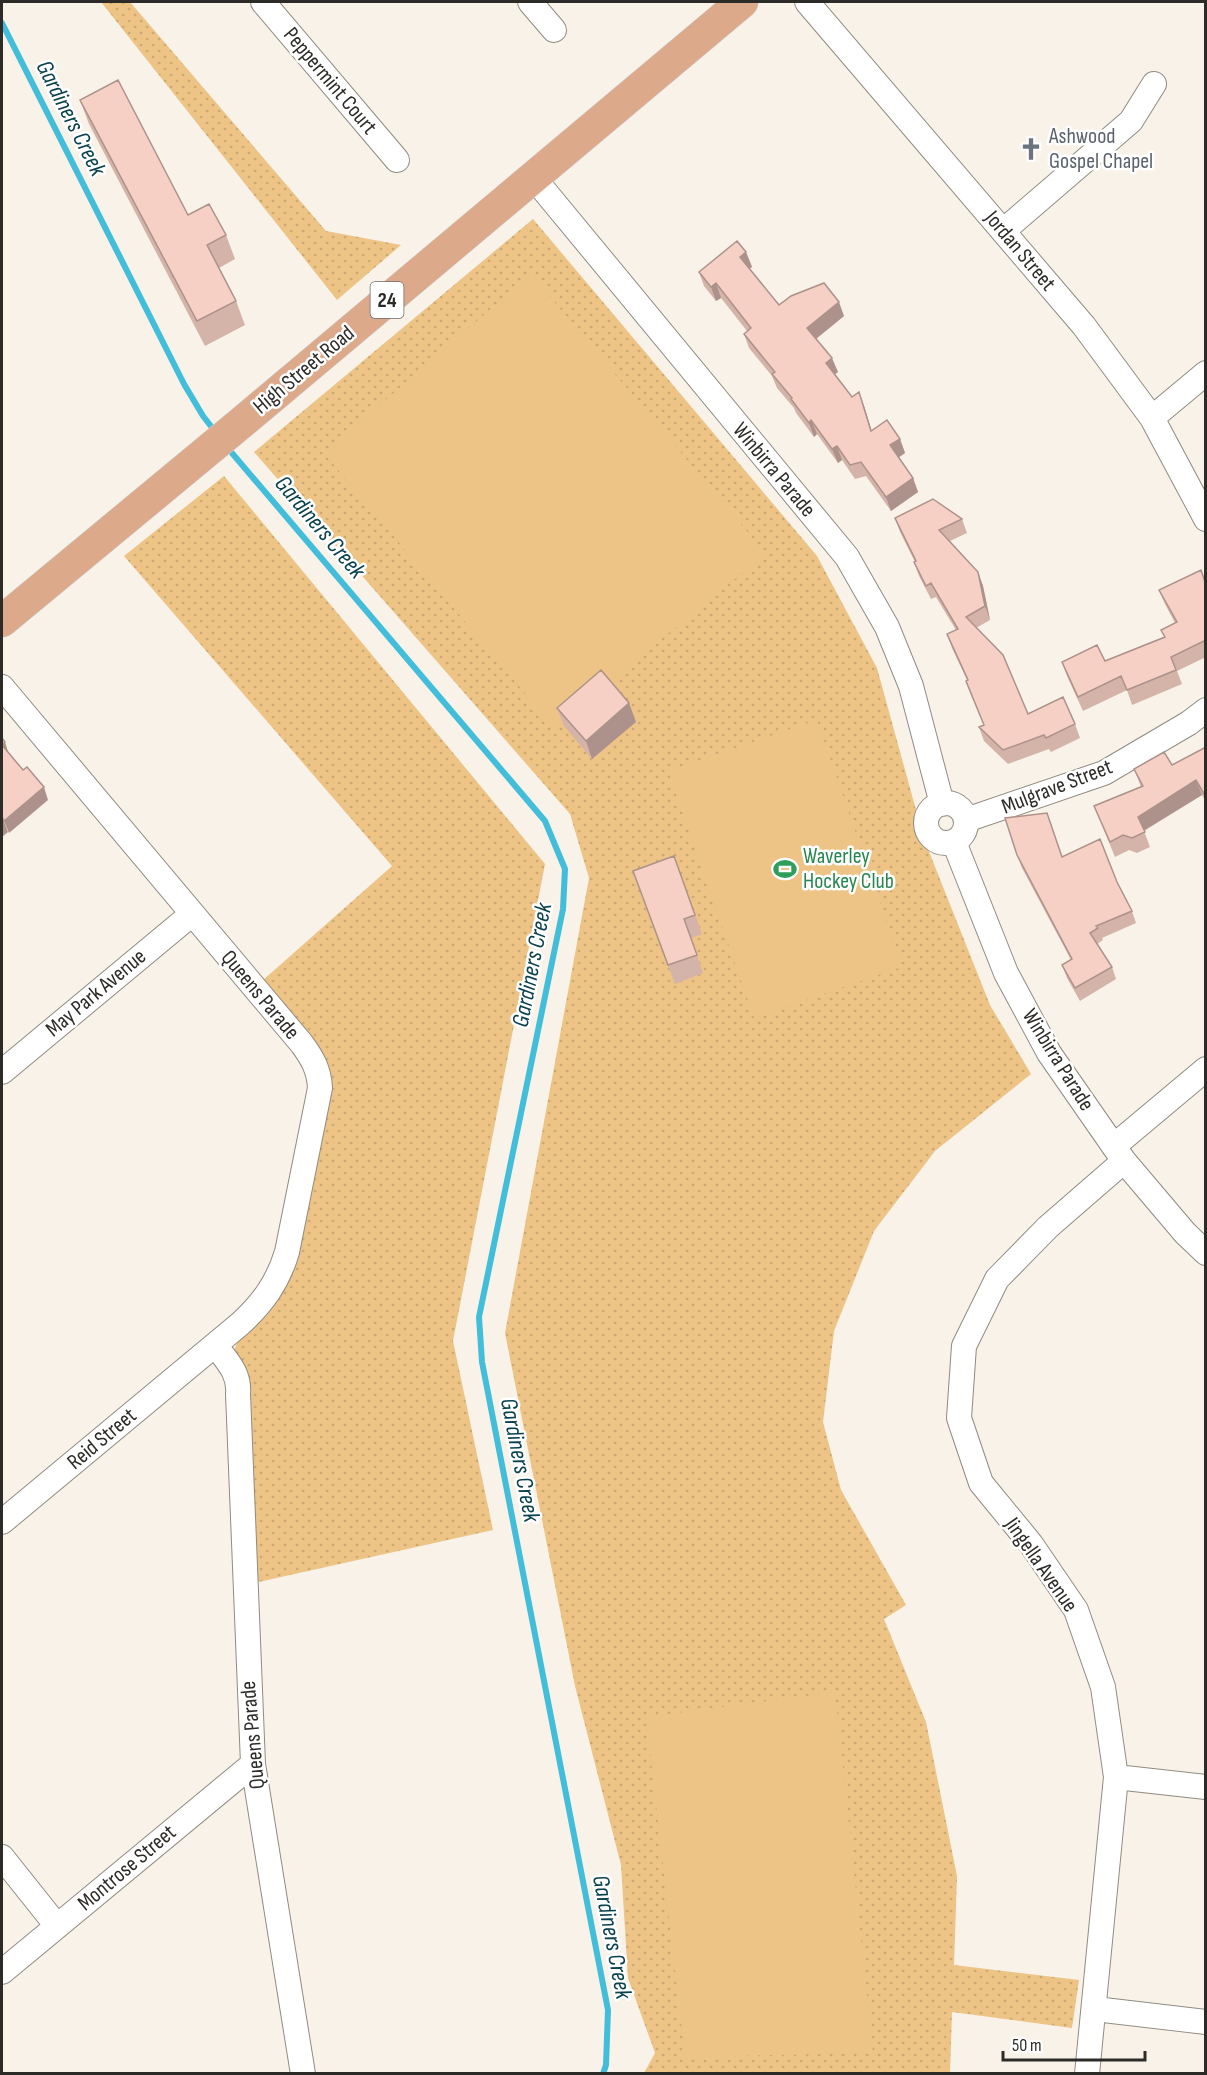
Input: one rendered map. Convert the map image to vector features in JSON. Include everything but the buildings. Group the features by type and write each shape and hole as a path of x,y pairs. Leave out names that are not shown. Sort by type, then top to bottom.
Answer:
{"main road":[{"name":"High Street Road","path":"3,616 241,423 742,2"}],"street":[{"name":"Peppermint Court","path":"263,2 397,160"},
{"path":"530,2 554,30"},
{"name":"Jordan Street","path":"807,2 1084,326 1152,418 1206,519"},
{"path":"1003,231 1131,121 1154,84"},
{"name":"Winbirra Parade","path":"533,177 847,557 887,627 911,686 942,804"},
{"path":"1152,418 1206,373"},
{"name":"Queens Parade","path":"2,687 302,1044 316,1065 320,1076 318,1103 283,1267 268,1295 256,1309 208,1350 236,1374 239,1383 253,1764 303,2073"},
{"name":"Mulgrave Street","path":"966,820 1104,773 1189,723 1206,710"},
{"path":"942,804 955,805 966,820 964,832 954,842 939,842 928,833 927,819 930,812 942,804"},
{"name":"Winbirra Parade","path":"954,842 1006,973 1049,1053 1119,1154 1185,1233 1206,1253"},
{"name":"May Park Avenue","path":"2,1072 192,914"},
{"name":"Jingella Avenue","path":"1087,2073 1116,1777 1103,1687 1076,1610 1031,1544 981,1483 960,1418 964,1346 997,1279 1206,1069"},
{"name":"Reid Street","path":"2,1522 208,1350"},
{"name":"Montrose Street","path":"2,1972 253,1764"},
{"path":"1116,1777 1206,1787"},
{"path":"2,1857 57,1926"},
{"path":"1095,2009 1206,2022"}],"shaded area":[{"path":"101,2 130,2 326,231 401,245 337,300"},
{"path":"533,219 817,556 877,668 924,839 990,1005 1031,1074 935,1151 874,1231 834,1331 823,1422 841,1490 906,1605 884,1619 926,1722 957,1876 954,1965 1079,1980 1072,2028 952,2012 950,2073 644,2073 655,2053 628,1978 621,1865 575,1686 505,1333 589,878 570,814 254,452"},
{"path":"531,274 766,554 553,727 324,453"},
{"path":"224,476 545,864 453,1341 493,1530 254,1583 233,1352 239,1339 256,1324 329,1100 262,981 392,866 124,556"},
{"name":"Waverley Hockey Club","path":"817,720 902,967 754,1018 668,771"},
{"path":"835,1692 873,2053 685,2057 646,1717"}],"waterway":[{"name":"Gardiners Creek","path":"2,23 184,384 217,434"},
{"name":"Gardiners Creek","path":"226,446 545,821 565,869 563,909 479,1317 482,1362 608,2010 606,2065 603,2074"}],"place":[{"name":"Ashwood Gospel Chapel","path":"1031,149"},
{"name":"Waverley Hockey Club","path":"785,869"}]}
